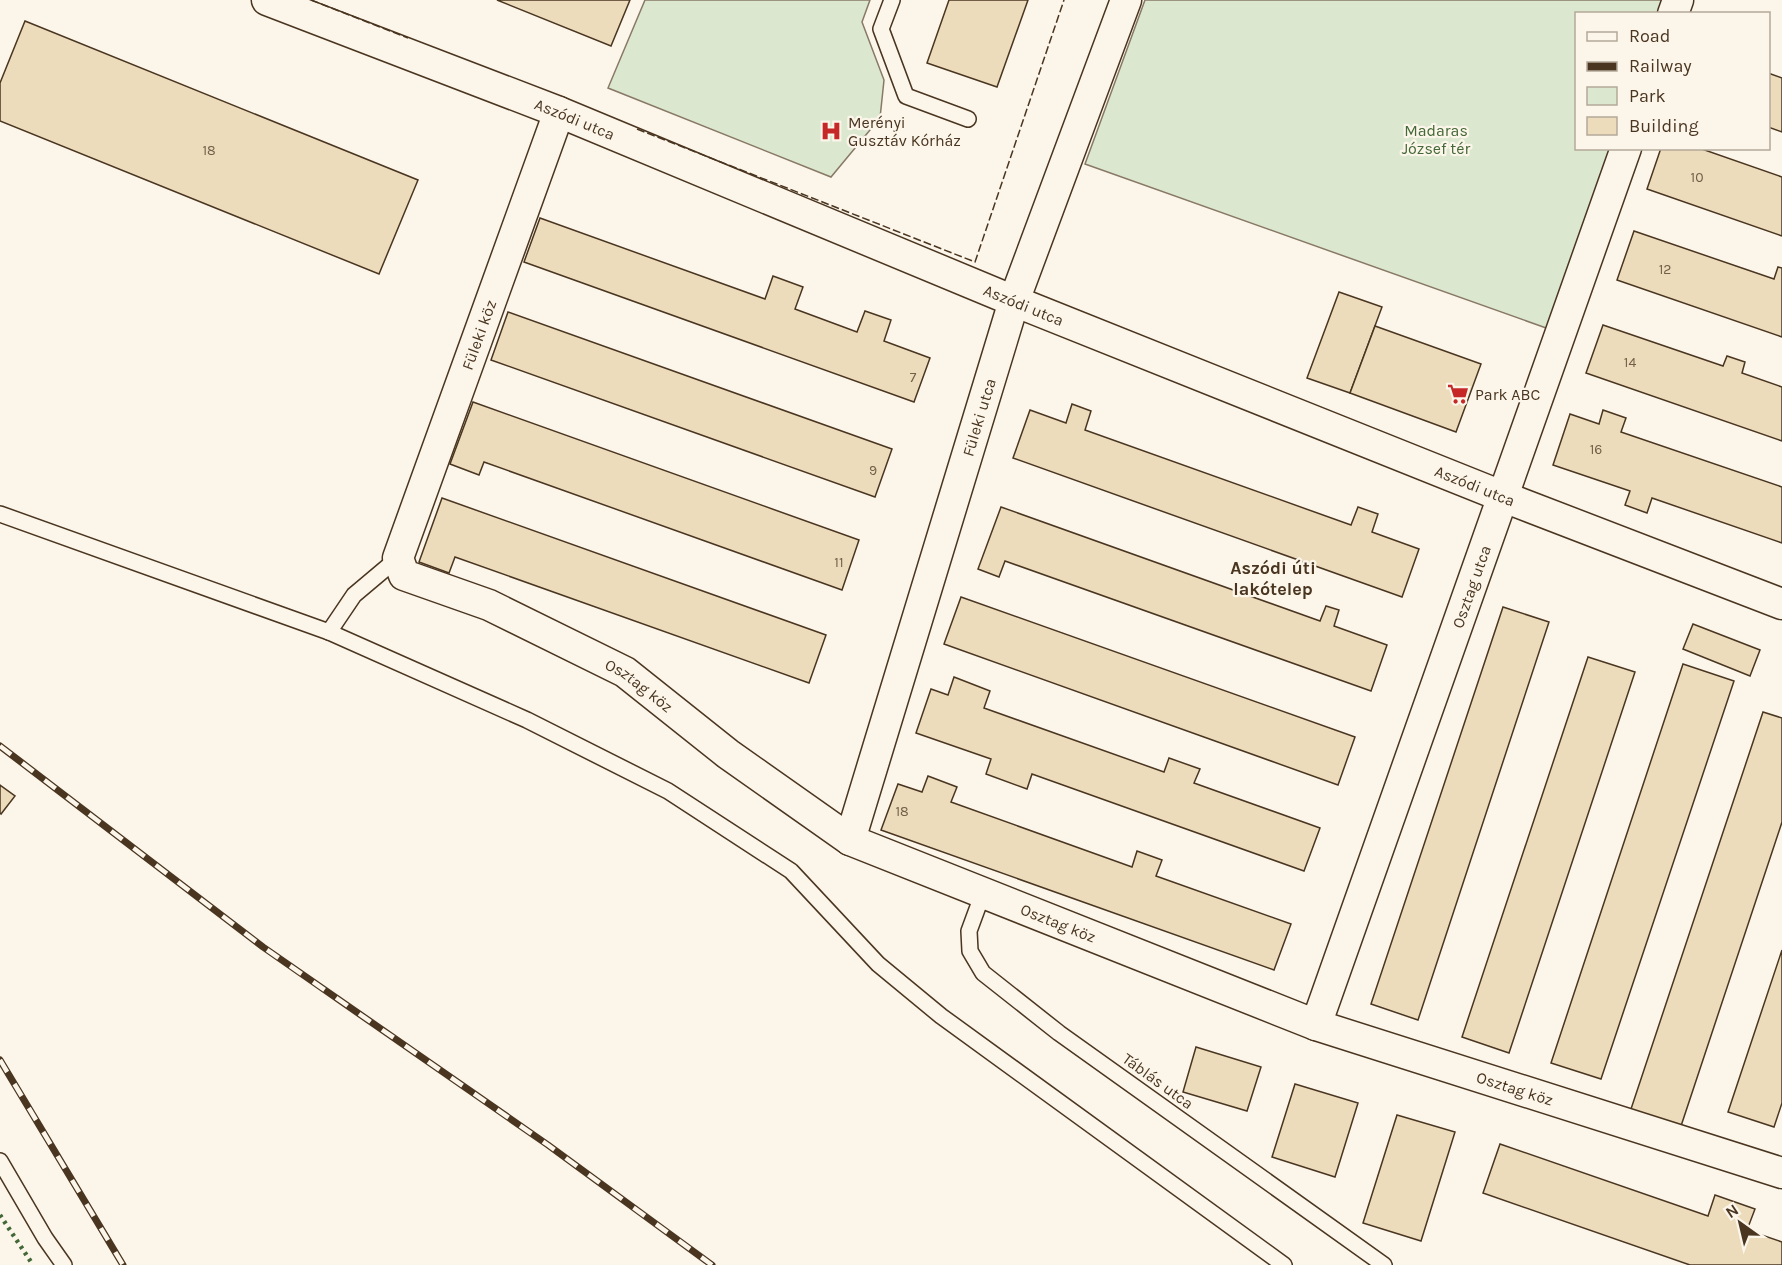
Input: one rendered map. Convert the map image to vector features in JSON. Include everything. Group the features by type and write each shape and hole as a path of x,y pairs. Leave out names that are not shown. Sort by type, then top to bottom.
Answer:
{"street":[{"name":"Aszódi utca","path":"267,0 559,112 1014,301 1504,497 1782,604"},
{"name":"Füleki utca","path":"850,840 1014,301 1126,0"},
{"name":"Füleki köz","path":"398,558 559,112"},
{"name":"Osztag utca","path":"1316,1025 1625,150"},
{"name":"Osztag köz","path":"398,558 404,575 489,605 625,672 728,754 850,840 1316,1025 1782,1173"}],"lane":[{"path":"892,0 881,29 906,96 968,119"},
{"path":"0,514 329,632 527,720 658,786 791,871 878,964 940,1016 1284,1265"},
{"path":"329,632 354,595 398,558"},
{"name":"Táblás utca","path":"983,893 969,931 970,951 983,973 1059,1033 1384,1265"},
{"path":"0,1161 45,1238 64,1265"}],"green space":[{"path":"645,0 870,0 862,22 884,80 880,118 831,177 608,88"},
{"name":"Madaras József tér","path":"1145,0 1665,0 1660,12 1575,12 1575,150 1613,150 1549,329 1085,164"}],"building":[{"path":"497,0 630,0 611,46"},
{"path":"949,0 1028,0 997,87 927,63"},
{"path":"25,21 418,180 379,274 0,121 0,83"},
{"path":"1770,74 1782,78 1782,132 1770,128"},
{"path":"1660,150 1705,150 1782,177 1782,236 1647,189"},
{"path":"540,218 765,299 773,276 803,287 795,309 857,332 865,311 891,320 884,341 930,358 914,402 524,262"},
{"path":"1634,231 1774,279 1778,267 1782,268 1782,337 1617,280"},
{"path":"1339,292 1382,307 1350,393 1307,378"},
{"path":"508,312 892,449 875,497 491,360"},
{"path":"1603,325 1723,366 1727,356 1745,362 1742,373 1782,387 1782,441 1586,373"},
{"path":"1375,326 1481,364 1456,432 1350,393"},
{"path":"473,402 859,540 842,590 484,462 479,475 450,464"},
{"path":"1072,404 1091,411 1085,430 1351,525 1358,507 1378,514 1372,532 1419,549 1402,597 1013,458 1030,410 1066,423"},
{"path":"1603,410 1626,418 1621,432 1782,487 1782,543 1652,498 1647,513 1625,505 1630,491 1553,465 1570,414 1599,424"},
{"path":"442,498 826,635 809,683 455,557 449,573 419,562"},
{"path":"1001,507 1320,621 1326,606 1339,610 1334,626 1387,645 1371,691 1005,561 999,577 978,569"},
{"path":"961,597 1355,737 1338,785 944,644"},
{"path":"1503,607 1549,622 1418,1020 1371,1004"},
{"path":"1693,624 1760,650 1750,676 1683,649"},
{"path":"1588,657 1635,672 1509,1053 1462,1037"},
{"path":"1683,664 1734,681 1601,1079 1551,1063"},
{"path":"954,677 990,691 984,708 1164,772 1169,758 1200,769 1194,783 1320,828 1304,871 1032,774 1027,789 986,774 991,759 916,733 931,689 948,695"},
{"path":"1763,712 1782,718 1782,822 1680,1129 1630,1112"},
{"path":"928,776 957,787 951,802 1132,867 1137,851 1162,860 1156,876 1291,924 1274,970 881,830 898,784 922,792"},
{"path":"0,785 15,796 1,814 0,813"},
{"path":"1782,950 1782,1103 1774,1127 1728,1112"},
{"path":"1196,1047 1261,1067 1247,1111 1183,1092"},
{"path":"1295,1084 1358,1103 1335,1177 1272,1157"},
{"path":"1397,1115 1455,1132 1421,1241 1363,1223"},
{"path":"1500,1144 1708,1216 1715,1195 1755,1209 1747,1230 1782,1242 1782,1265 1690,1265 1483,1193"}],"railway":[{"path":"0,746 263,947 548,1145 712,1265"},
{"path":"0,1060 123,1265"}],"hedge":[{"path":"0,1215 33,1265"}],"fence":[{"path":"311,0 408,38"},
{"path":"637,129 975,262 1064,0"}],"place":[{"name":"Merényi Gusztáv Kórház","path":"831,131"},
{"name":"Park ABC","path":"1458,394"}],"district":[{"name":"Aszódi úti lakótelep","path":"1273,578"}]}
